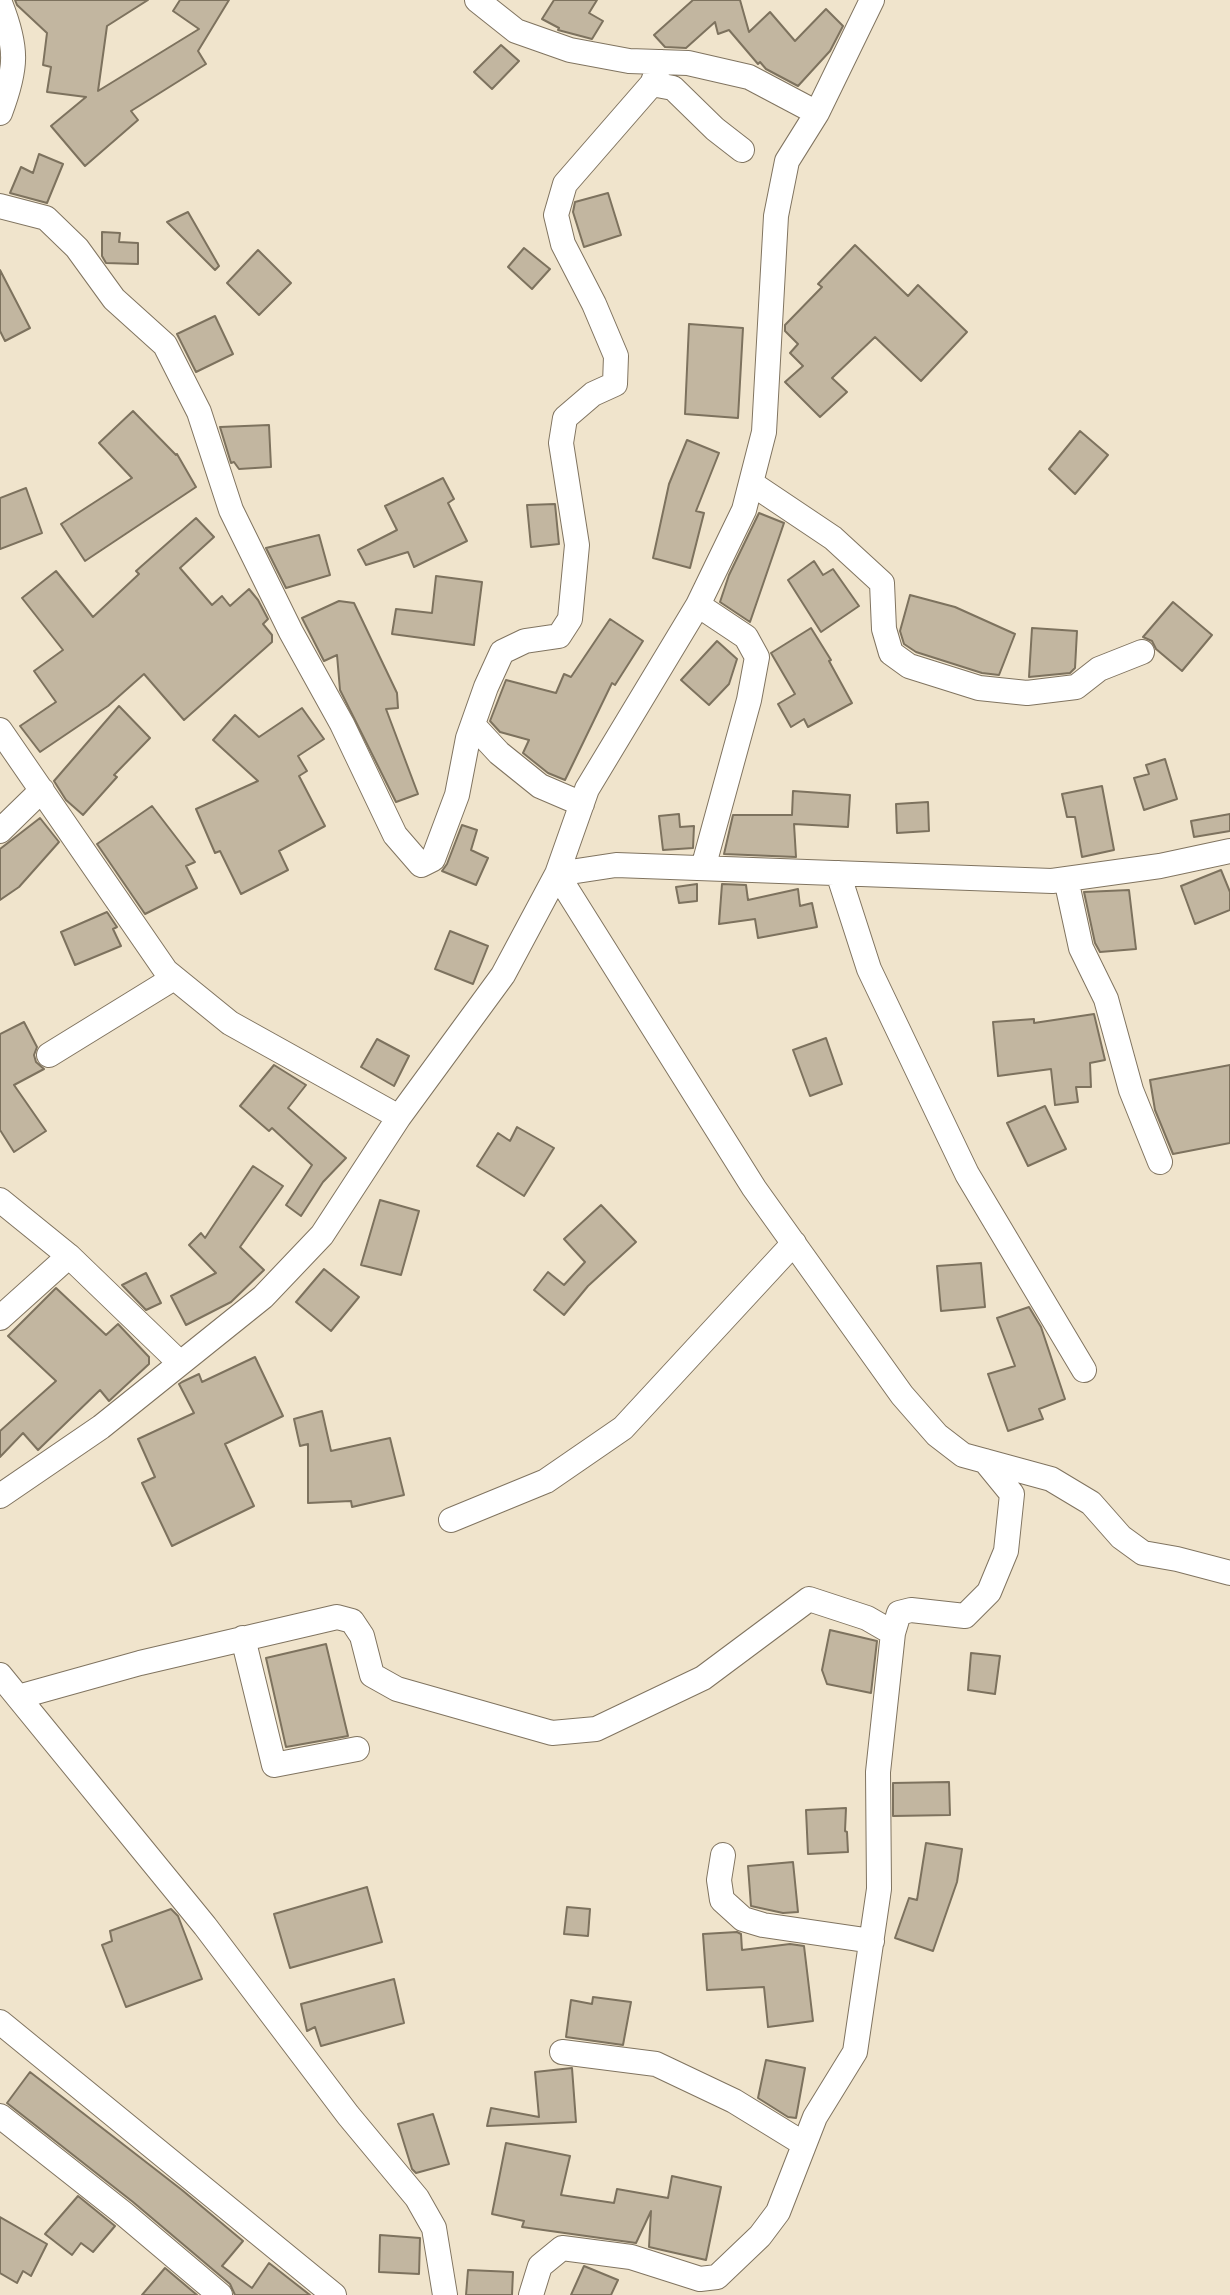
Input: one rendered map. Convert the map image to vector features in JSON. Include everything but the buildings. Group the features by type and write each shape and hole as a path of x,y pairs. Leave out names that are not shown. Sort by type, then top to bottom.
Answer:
{"street":[{"path":"477,0 516,31 570,50 629,61 656,73 742,150"},
{"path":"0,1496 101,1427 263,1297 322,1235 399,1117 503,975 557,874 587,789 698,605 744,510 764,432 776,216 787,161 817,113 872,0"},
{"path":"0,3 14,48 13,79 0,113"},
{"path":"0,206 46,218 77,248 114,299 165,345 199,412 231,510 244,537 291,632 342,724 395,835 421,865 433,859 457,795 473,725 502,652 525,641 559,636 570,619 577,545 561,443 565,418 593,394 615,384 616,356 563,244 556,215 565,184 656,73 688,63 749,77 817,113"},
{"path":"751,483 833,538 882,583 884,629 891,653 909,666 979,688 1027,693 1076,687 1099,669 1142,652"},
{"path":"698,605 746,637 757,657 749,700 703,868"},
{"path":"473,725 499,753 540,786 582,804"},
{"path":"0,730 166,971 230,1023 399,1117"},
{"path":"0,831 42,790"},
{"path":"557,874 616,865 1052,881 1160,866 1230,851"},
{"path":"838,873 869,969 967,1174 1084,1370"},
{"path":"557,874 754,1188 902,1395 928,1425 963,1455 1051,1479 1091,1503 1121,1537 1143,1553 1230,1573"},
{"path":"1066,879 1081,948 1106,999 1131,1090 1160,1162"},
{"path":"49,1055 174,978"},
{"path":"0,1200 69,1256 180,1363"},
{"path":"451,1520 546,1481 623,1428 794,1243"},
{"path":"0,1318 69,1256"},
{"path":"531,2295 540,2266 562,2248 631,2257 700,2279 717,2277 760,2236 778,2212 815,2117 855,2052 879,1889 878,1772 893,1633 899,1613 921,1610 965,1616 989,1592 1006,1551 1012,1494 985,1461"},
{"path":"18,1697 140,1663 337,1617 352,1621 362,1636 372,1675 397,1689 552,1733 596,1729 703,1678 809,1599 867,1618 893,1633"},
{"path":"243,1638 274,1765 357,1749"},
{"path":"0,1675 205,1926 348,2115 417,2198 434,2228 439,2292"},
{"path":"723,1855 719,1880 722,1900 743,1919 763,1925 872,1941"},
{"path":"0,2022 334,2295"},
{"path":"562,2052 656,2064 734,2101 804,2144"},
{"path":"0,2116 220,2295"}]}
